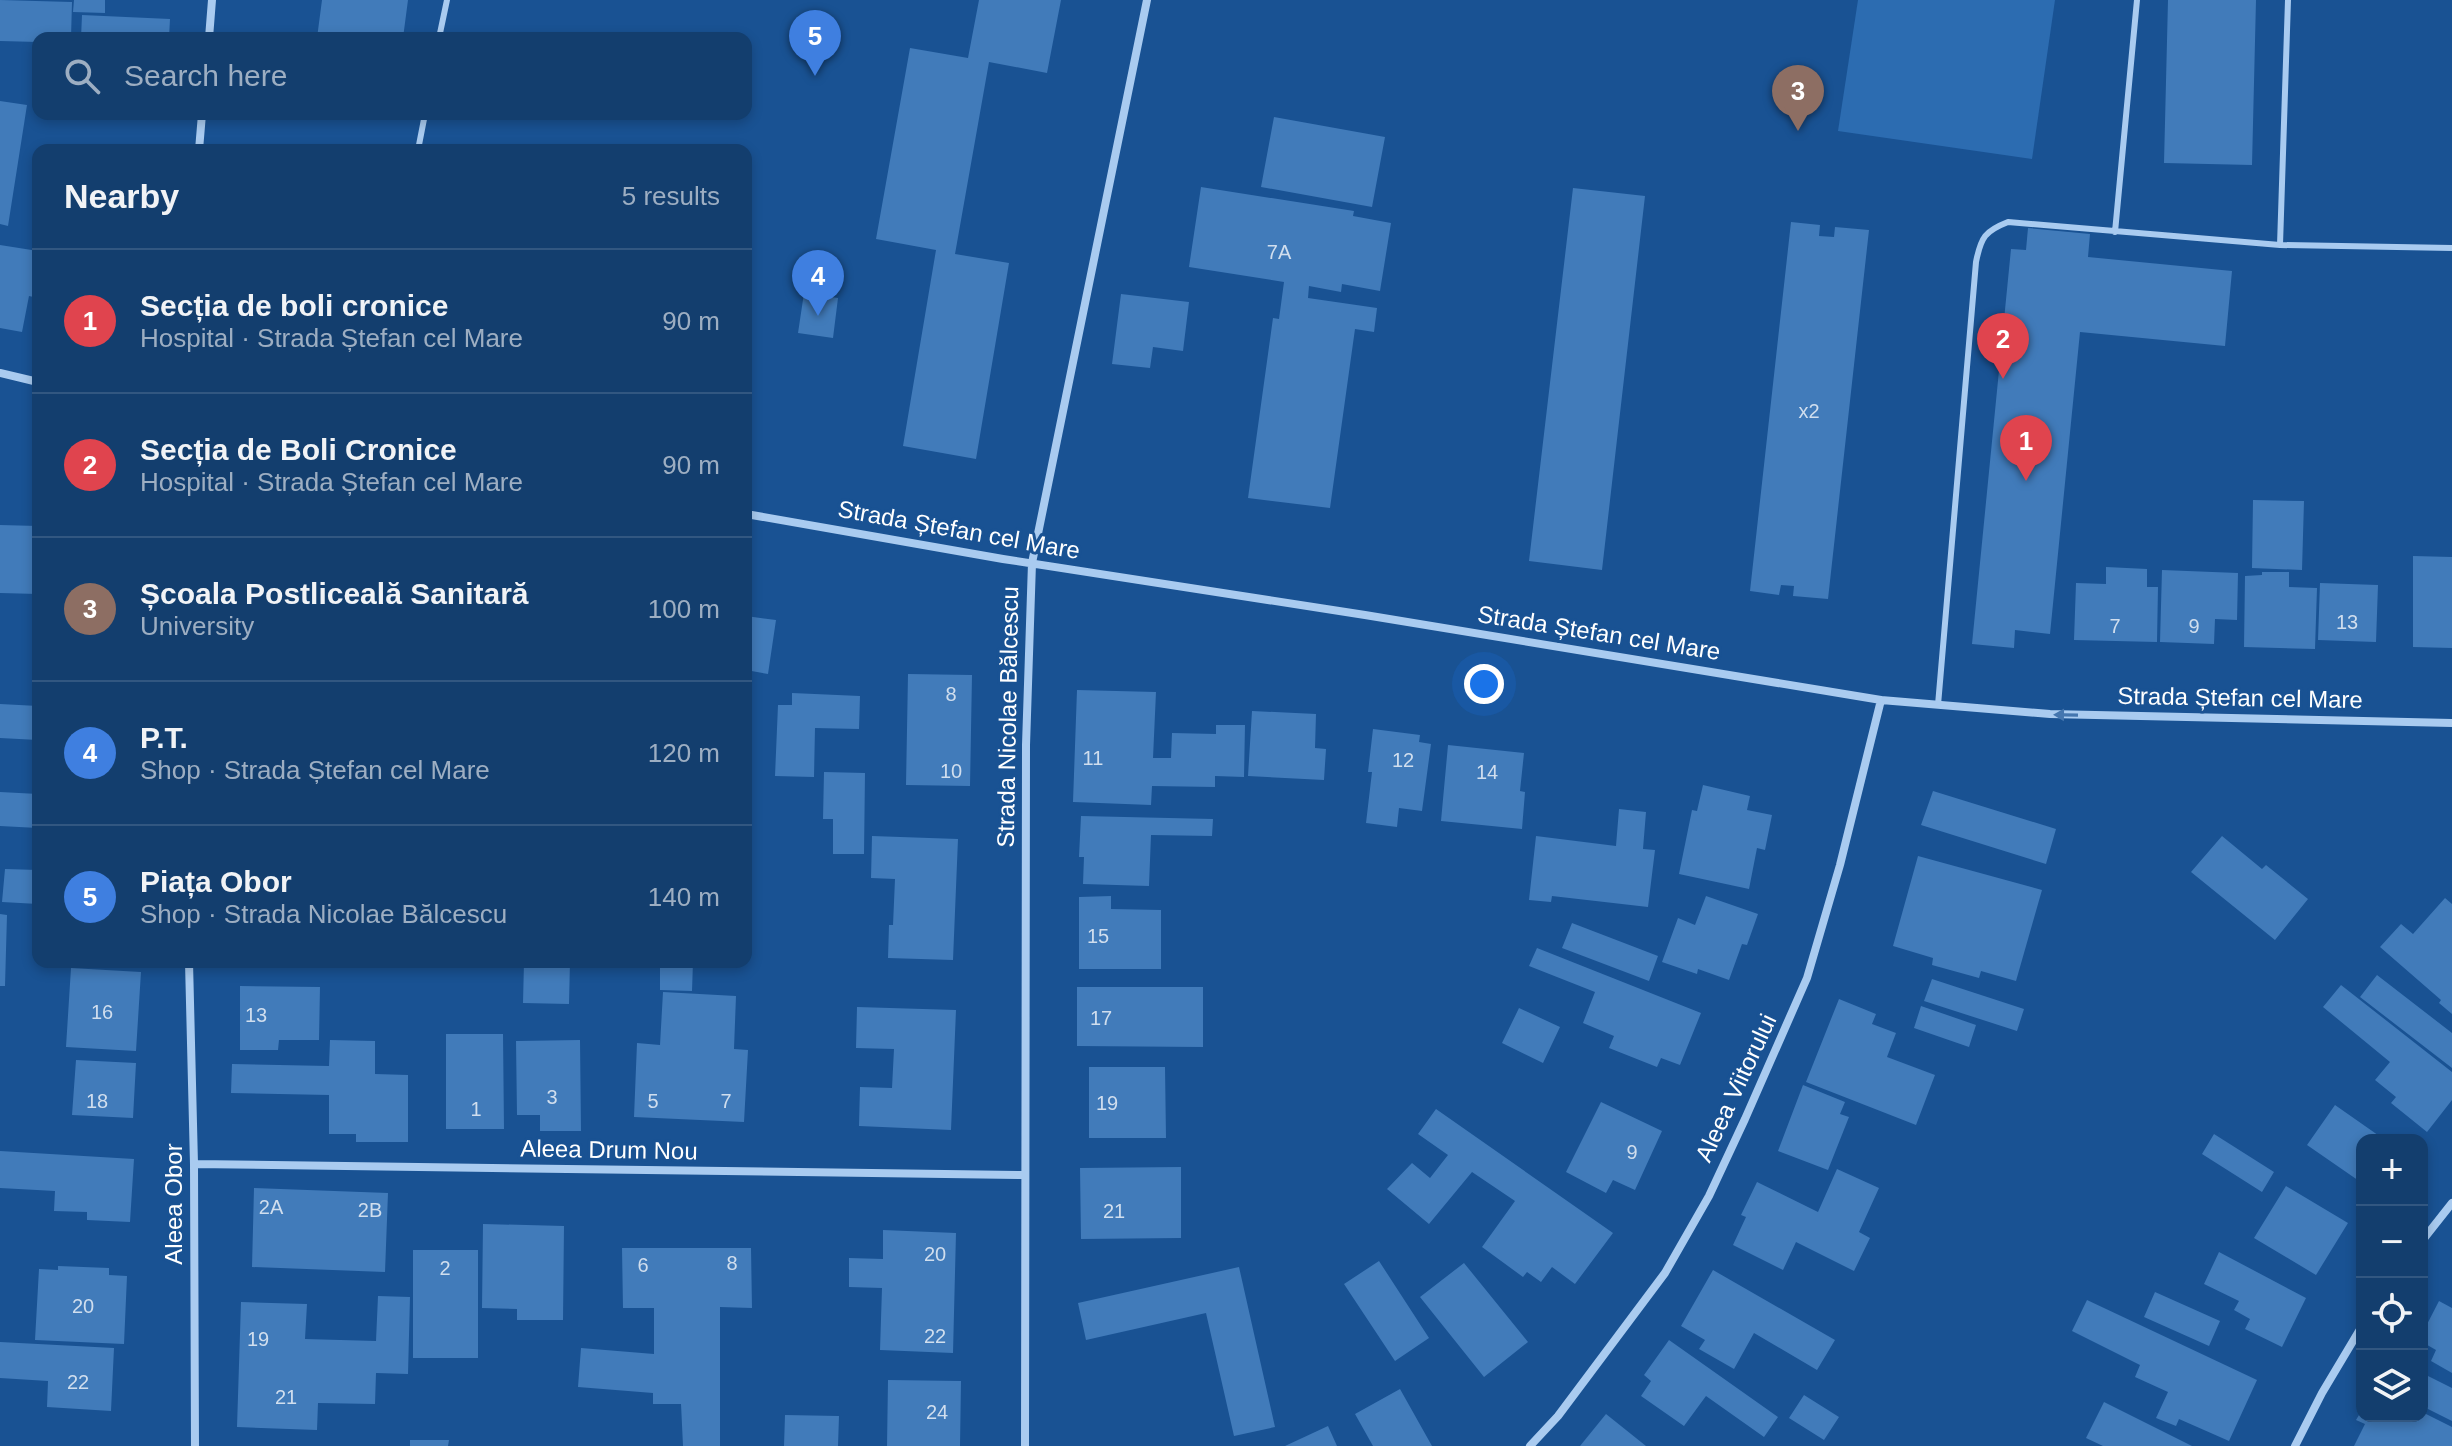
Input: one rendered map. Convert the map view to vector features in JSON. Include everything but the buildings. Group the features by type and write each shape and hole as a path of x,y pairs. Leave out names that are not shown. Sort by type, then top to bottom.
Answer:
{"street":[{"path":"209,32 212,0"},
{"name":"Strada Nicolae Bălcescu","path":"1025,1446 1026,745 1032,563 1147,0"},
{"path":"200,144 202,120"},
{"path":"0,373 32,381"},
{"name":"Strada Ștefan cel Mare","path":"752,515 1881,700 2050,714 2452,723"},
{"name":"Aleea Viitorului","path":"1530,1446 1575,1393 1665,1273 1709,1196 1765,1077 1807,978 1840,865 1881,700"},
{"name":"Aleea Obor","path":"189,968 194,1164 195,1446"},
{"name":"Aleea Drum Nou","path":"194,1164 1024,1175"},
{"path":"2428,1233 2452,1203"},
{"path":"2295,1446 2356,1336"}],"lane":[{"path":"440,32 447,0"},
{"path":"2115,232 2137,0"},
{"path":"2280,245 2288,0"},
{"path":"419,144 424,120"},
{"path":"1938,705 1980,244 1990,229 2008,222 2280,245 2452,248"}],"shaded area":[{"path":"1858,0 2055,0 2032,159 1838,131"}],"place":[{"name":"Piața Obor","path":"815,76"},
{"name":"Școala Postliceală Sanitară","path":"1798,131"},
{"name":"P.T.","path":"818,316"},
{"name":"Secția de Boli Cronice","path":"2003,379"},
{"name":"Secția de boli cronice","path":"2026,481"}]}
